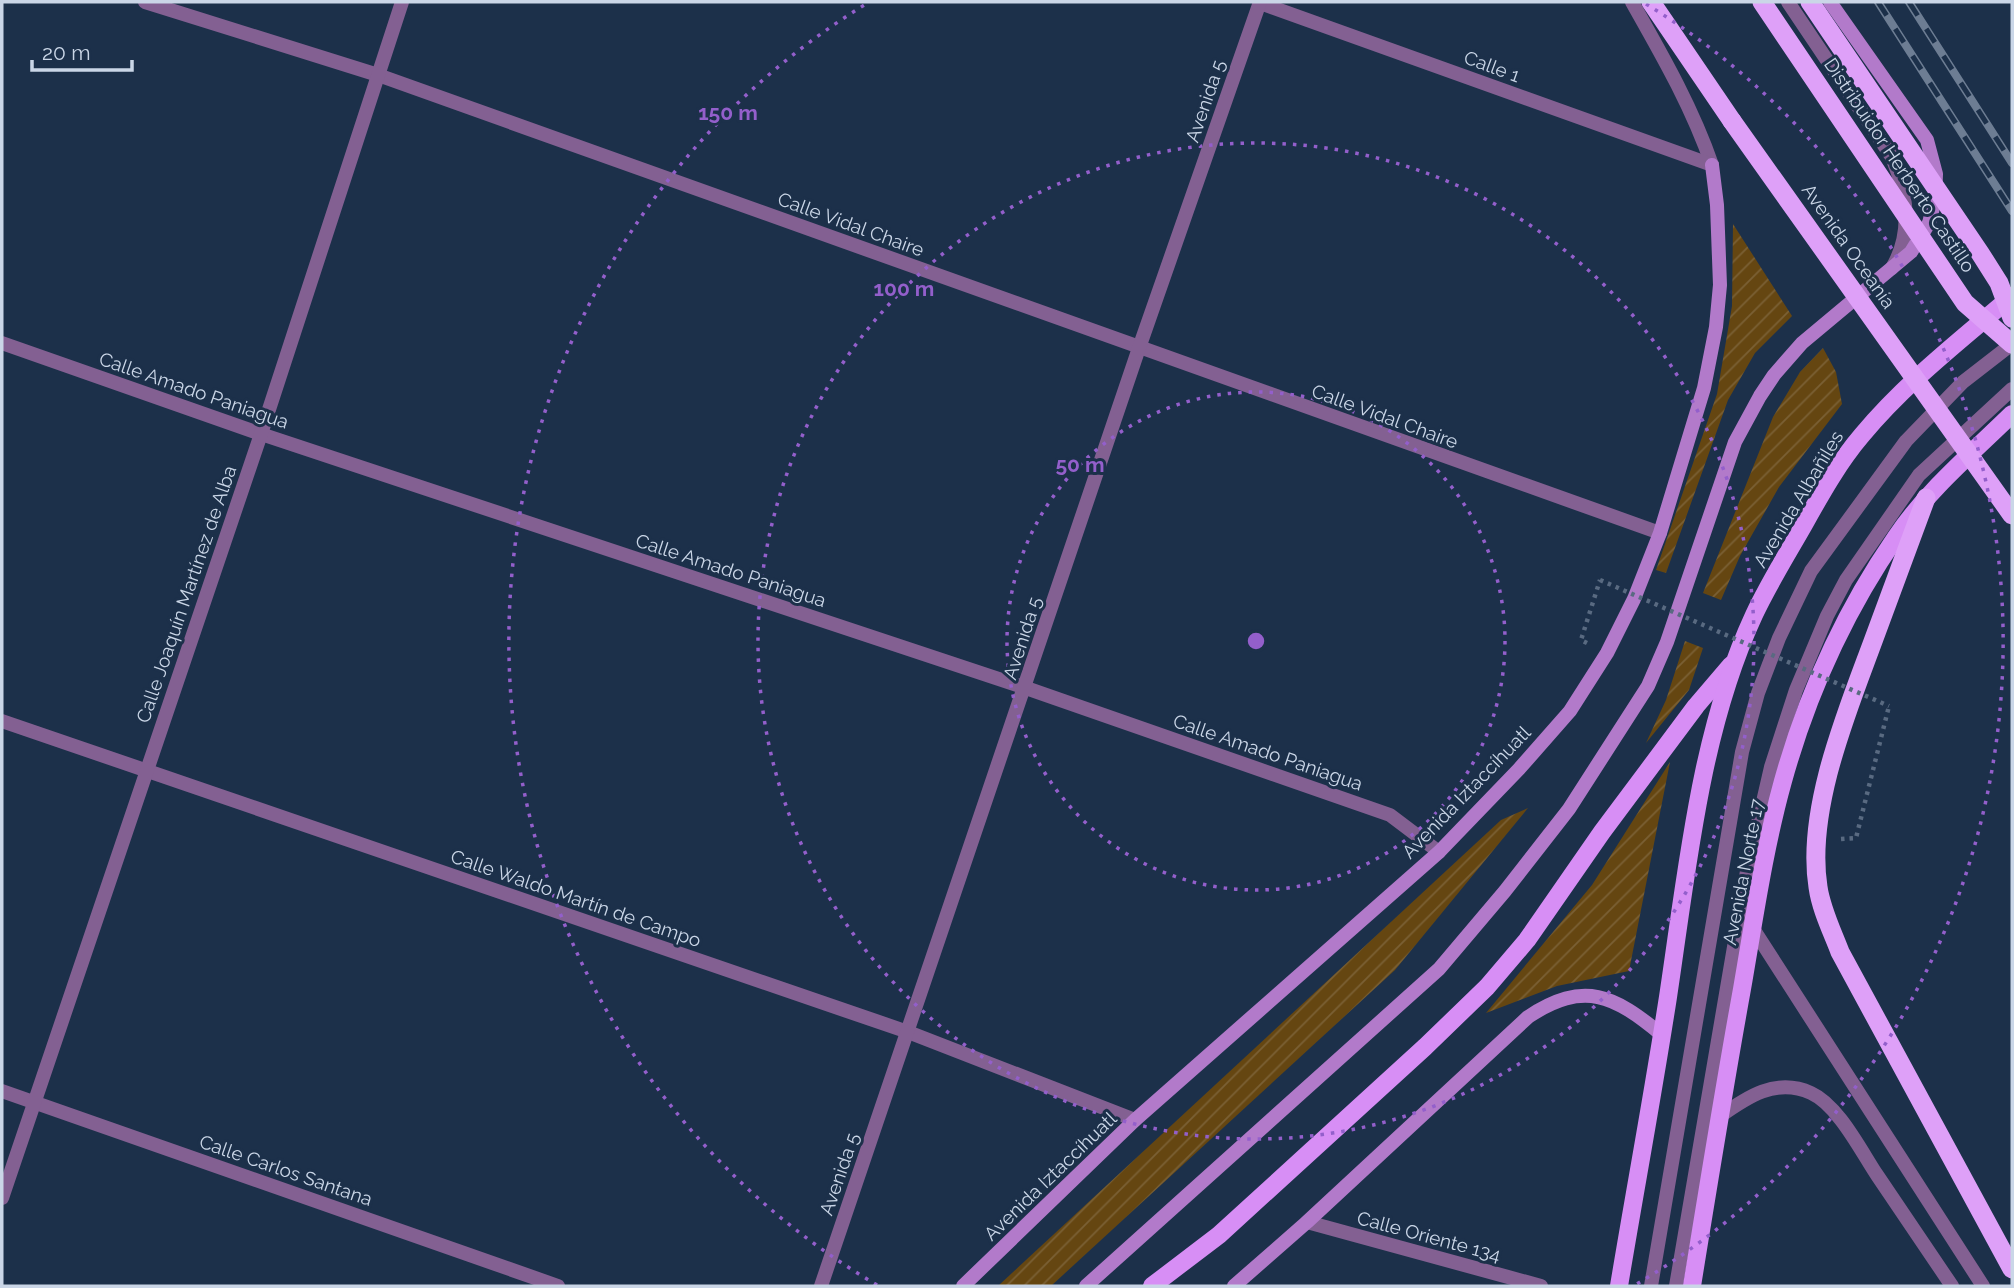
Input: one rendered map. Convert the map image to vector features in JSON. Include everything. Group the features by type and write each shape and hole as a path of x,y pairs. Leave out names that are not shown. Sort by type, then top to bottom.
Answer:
{"highway":[{"name":"Avenida Oceanía","path":"1651,2 2012,515"},
{"name":"Distribuidor Herberto Castillo","path":"1762,2 1965,303 2012,344"},
{"path":"1810,2 2000,283 2012,318"},
{"path":"1926,498 1843,724 1826,785 1816,839 1818,887 1840,952 2012,1269"}],"main road":[{"path":"1086,1286 1439,969 1513,881 1569,809 1648,686 1667,642 1735,442 1760,396 1802,343 1911,252 1928,223 1936,200 1936,174 1927,140 1830,2"},
{"name":"Avenida Iztaccíhuatl","path":"963,1286 1135,1120 1438,852 1570,711 1607,653 1634,599 1660,533 1704,388 1716,327 1720,285 1720,242 1712,165"},
{"name":"Avenida Albañiles","path":"1738,656 1775,574 1860,436 1905,388 2012,296"},
{"path":"1926,498 2012,414"},
{"name":"Avenida Norte 17","path":"1692,1286 1752,927 1783,782 1811,697 1836,639 1871,575 1926,498"},
{"path":"1619,1286 1700,790 1714,732 1738,656"},
{"path":"1152,1286 1219,1235 1487,987 1527,940 1610,821 1696,706 1738,656"},
{"path":"1234,1286 1528,1017 1546,1005 1581,996 1611,1000 1635,1012 1662,1035"}],"street":[{"name":"Calle Vidal Chaire","path":"145,2 379,75 1660,533"},
{"name":"Calle Joaquín Martínez de Alba","path":"2,1198 261,434 402,2"},
{"name":"Calle 1","path":"1260,2 1712,165"},
{"name":"Avenida 5","path":"821,1286 1026,688 1139,348 1260,2"},
{"path":"1632,2 1680,87 1712,165"},
{"path":"1788,2 1892,157 1902,181 1906,223 1904,246 1892,269"},
{"name":"Calle Amado Paniagua","path":"2,343 261,434 1026,688 1390,815 1438,852"},
{"path":"1651,1286 1742,752 1762,682 1779,638 1811,571 1906,441 1963,382 2012,344"},
{"path":"1676,1286 1747,871 1771,767 1796,690 1827,616 1846,580 1919,475 2012,389"},
{"name":"Calle Waldo Martín de Campo","path":"2,721 908,1032 1135,1120"},
{"path":"1752,927 1983,1286"},
{"path":"1719,1117 1742,1100 1762,1090 1777,1087 1811,1093 1822,1100 1833,1110 1852,1137 1952,1286"},
{"name":"Calle Carlos Santana","path":"2,1091 558,1286"},
{"name":"Calle Oriente 134","path":"1307,1222 1541,1286"}],"path":[{"path":"1581,640 1600,580 1889,706 1856,838"}],"shaded area":[{"path":"1733,224 1792,316 1755,353 1728,400 1666,573 1656,570 1717,394 1732,306"},
{"path":"1823,348 1836,372 1842,404 1779,487 1740,556 1721,600 1703,593 1773,417 1800,372"},
{"path":"1685,641 1703,648 1689,690 1646,743 1666,700"},
{"path":"1670,762 1629,971 1557,986 1486,1013 1592,885"},
{"path":"1528,808 1395,970 1051,1286 998,1286 1501,820"}],"railway":[{"path":"1878,2 2012,211"},
{"path":"1909,2 2012,163"}]}
